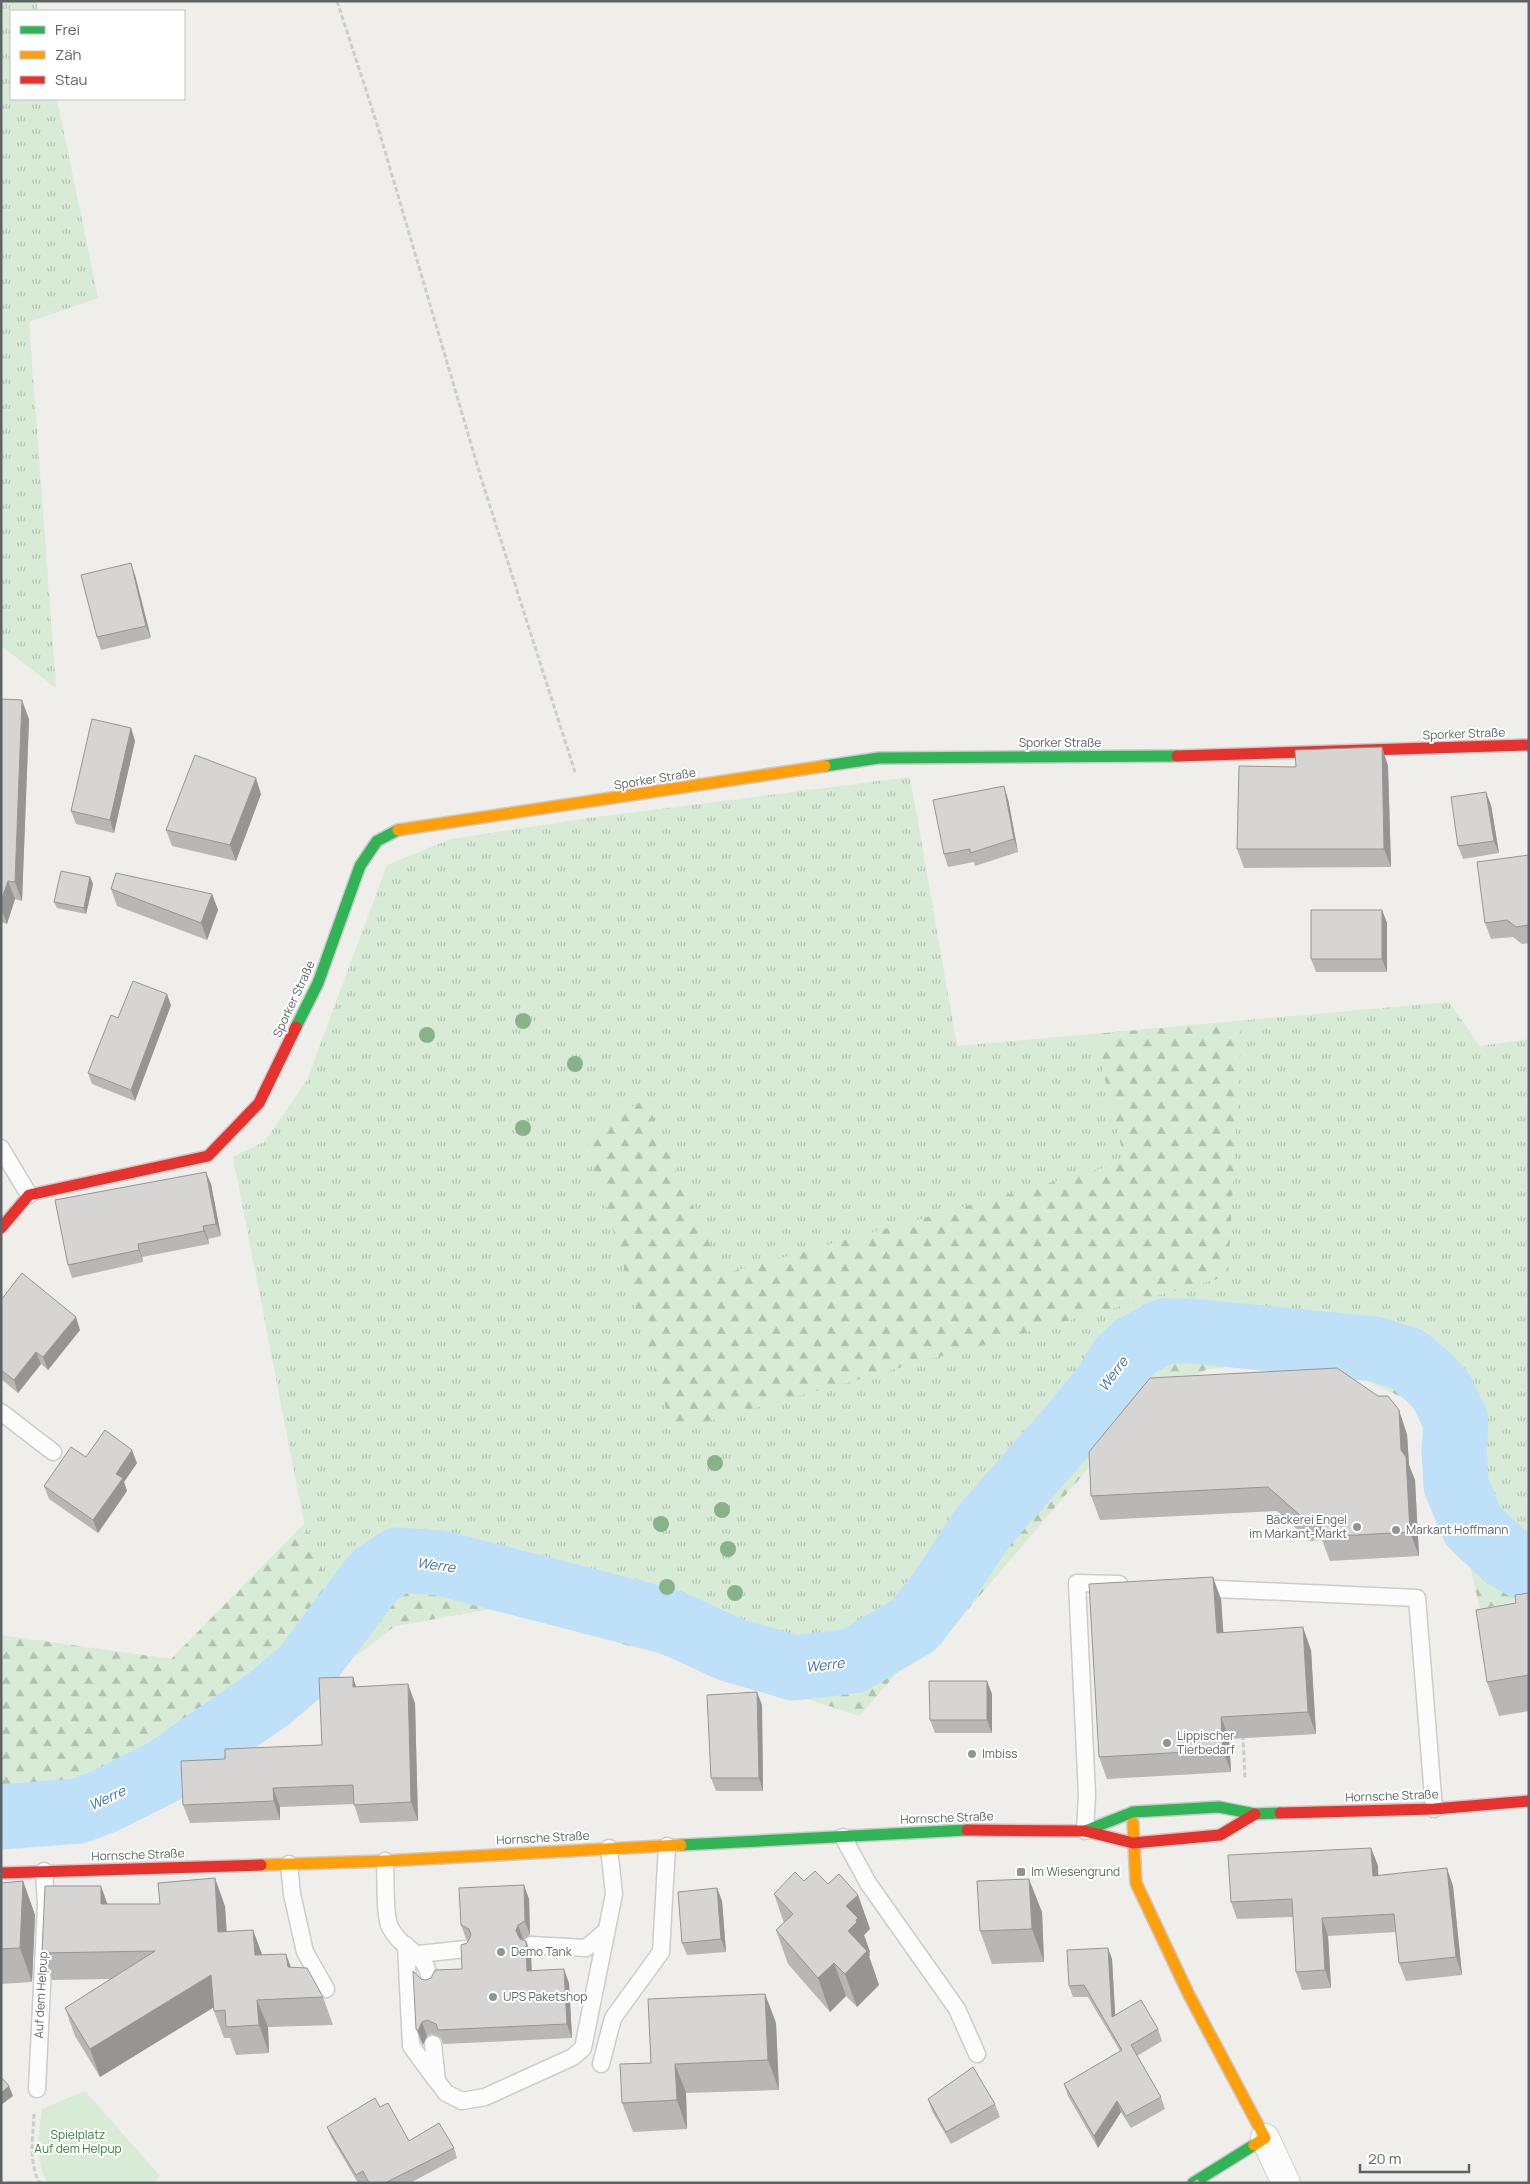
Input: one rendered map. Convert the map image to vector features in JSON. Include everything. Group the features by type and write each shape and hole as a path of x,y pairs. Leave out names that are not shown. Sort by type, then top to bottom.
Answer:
{"street":[{"name":"Sporker Straße","path":"30,1195 208,1156 259,1104 318,983 360,866 376,841 400,829 450,824 879,758 1249,755 1529,745"},
{"path":"1,1228 30,1195"},
{"name":"Hornsche Straße","path":"1085,1831 1133,1812 1219,1807 1255,1814 1434,1809 1529,1801"},
{"path":"1133,1812 1136,1883 1189,1995 1266,2138 1286,2183"},
{"name":"Hornsche Straße","path":"1,1873 385,1861 964,1830 1085,1831 1133,1842 1220,1834 1255,1814"},
{"path":"1193,2183 1266,2138"}],"lane":[{"path":"1,1148 30,1195"},
{"path":"1,1412 53,1452"},
{"path":"1085,1831 1086,1795 1077,1582 1135,1585"},
{"path":"1184,1587 1417,1598 1434,1809"},
{"path":"843,1837 868,1883 957,2009 977,2054"},
{"path":"601,2064 613,2018 661,1952 667,1846"},
{"path":"412,1950 411,2046 446,2093 462,2101 485,2097 573,2057 583,2048 614,1894 609,1848"},
{"path":"385,1861 388,1925 398,1940 412,1950 430,1971 430,1984"},
{"path":"289,1864 292,1894 305,1952 326,1989"},
{"name":"Auf dem Helpup","path":"37,2089 46,1904 44,1871"},
{"path":"531,1945 586,1948 607,1930"},
{"path":"412,1950 466,1949"},
{"path":"433,2044 437,2081"}],"path":[{"path":"337,1 377,124 481,478 584,804"},
{"path":"1243,1726 1245,1786"},
{"path":"37,2089 32,2152 36,2176 40,2183"}],"green space":[{"path":"1,1 36,1 38,10 10,10 10,100 57,100 98,298 29,322 56,688 1,646"},
{"path":"910,777 957,1046 1449,1002 1480,1046 1529,1039 1529,1545 1488,1497 1477,1414 1253,1319 1027,1474 946,1573 878,1626 849,1636 737,1634 692,1623 317,1590 233,1157 264,1142 307,1080 387,865 451,839 581,819"},
{"path":"1242,1021 1228,1276 673,1431 585,1136 645,1099 723,1274 1125,1162 1094,1034"},
{"path":"1253,1319 1416,1347 1458,1371 1477,1414 1488,1497 1529,1545 1529,1598 1480,1609 1455,1501 1414,1403 1318,1358 1208,1369 1152,1394 958,1621 898,1672 859,1716 734,1674 492,1609 395,1626 303,1697 114,1812 103,1827 1,1830 1,1635 171,1659 304,1524 328,1584 435,1553 737,1634 849,1636 878,1626 946,1573 1027,1474 1157,1346"},
{"name":"Spielplatz Auf dem Helpup","path":"85,2091 160,2176 156,2180 157,2183 48,2183 39,2157 42,2109"}],"building":[{"path":"131,563 146,626 97,637 81,575"},
{"path":"1,699 22,700 15,882 8,881 1,901"},
{"path":"92,719 131,728 110,820 71,811"},
{"path":"1382,747 1384,849 1237,849 1239,766 1296,767 1295,750"},
{"path":"195,755 256,778 230,845 166,830"},
{"path":"1004,786 1014,839 970,853 970,849 944,854 933,800"},
{"path":"1486,792 1494,841 1458,846 1451,797"},
{"path":"1529,855 1529,925 1516,927 1507,920 1485,923 1477,862"},
{"path":"61,871 90,877 84,908 54,902"},
{"path":"116,873 212,894 201,923 111,889"},
{"path":"1311,910 1382,910 1382,959 1311,959"},
{"path":"133,981 167,994 131,1090 88,1073 111,1015 118,1018"},
{"path":"206,1172 216,1224 203,1226 204,1231 138,1244 139,1250 68,1265 55,1200"},
{"path":"22,1273 76,1317 43,1357 36,1352 14,1380 1,1370 1,1300"},
{"path":"1337,1368 1378,1396 1388,1396 1399,1410 1401,1450 1406,1457 1410,1532 1321,1537 1320,1516 1302,1517 1268,1487 1091,1496 1089,1452 1150,1378"},
{"path":"105,1430 132,1450 116,1474 123,1478 93,1520 44,1486 71,1447 86,1457"},
{"path":"1213,1577 1217,1633 1303,1627 1308,1712 1221,1717 1223,1750 1099,1757 1089,1584"},
{"path":"1529,1593 1529,1675 1487,1682 1476,1610 1516,1603 1515,1595"},
{"path":"353,1677 353,1687 408,1684 411,1802 354,1805 353,1785 273,1788 274,1801 183,1805 181,1761 225,1759 225,1749 322,1745 319,1678"},
{"path":"929,1681 987,1681 987,1720 930,1720"},
{"path":"757,1692 759,1778 711,1778 707,1695"},
{"path":"1371,1848 1373,1876 1447,1868 1456,1957 1399,1963 1394,1914 1322,1918 1325,1970 1296,1972 1292,1899 1231,1902 1228,1855"},
{"path":"815,1871 828,1884 839,1874 858,1895 846,1906 858,1918 857,1922 848,1931 867,1951 845,1974 834,1963 818,1978 776,1930 793,1914 774,1894 795,1872 804,1881"},
{"path":"215,1878 218,1932 253,1930 255,1955 286,1954 288,1967 307,1968 323,1997 257,2000 259,2025 226,2027 225,2010 214,2011 211,1975 90,2049 65,2008 155,1951 42,1953 45,1886 101,1886 101,1904 160,1904 158,1883"},
{"path":"1029,1879 1032,1929 980,1931 977,1881"},
{"path":"23,1881 20,1948 1,1949 1,1883"},
{"path":"524,1885 525,1921 518,1925 516,1931 520,1939 526,1941 527,1971 564,1969 567,2024 438,2030 436,2024 427,2020 422,2022 418,2031 416,2029 413,1971 421,1979 426,1980 431,1978 435,1970 462,1969 461,1945 467,1943 471,1935 469,1929 461,1925 459,1888"},
{"path":"717,1888 721,1939 682,1943 678,1892"},
{"path":"1108,1948 1112,2017 1141,2000 1158,2029 1131,2045 1161,2097 1126,2116 1117,2101 1094,2136 1064,2084 1122,2050 1084,1985 1069,1986 1067,1950"},
{"path":"765,1994 768,2060 675,2064 677,2100 622,2103 620,2064 651,2063 648,1999"},
{"path":"973,2067 995,2104 946,2132 928,2099"},
{"path":"1,2077 9,2086 1,2093"},
{"path":"375,2098 380,2107 388,2103 409,2141 439,2123 454,2148 385,2183 369,2183 363,2171 356,2175 327,2127"},
{"path":"1198,2179 1200,2183 1191,2183"}],"waterway":[{"name":"Werre","path":"1,1817 79,1811 105,1801 163,1772 270,1698 304,1669 374,1576 398,1560 440,1563 671,1622 729,1649 794,1668 853,1661 914,1625 940,1592 983,1527 1072,1426 1107,1383 1119,1362 1136,1346 1165,1331 1192,1331 1375,1349 1407,1359 1431,1379 1442,1392 1456,1421 1454,1451 1456,1485 1473,1526 1505,1556 1529,1570"}],"traffic: fast":[{"path":"825,766 879,758 1177,756"},
{"path":"296,1027 318,983 360,866 377,841 398,830"},
{"path":"1085,1831 1133,1812 1219,1807 1255,1814 1280,1813"},
{"path":"681,1845 967,1830"},
{"path":"1193,2183 1254,2145"}],"traffic: slow":[{"path":"398,830 825,766"},
{"path":"1133,1823 1136,1883 1189,1995 1265,2138 1254,2145"},
{"path":"261,1865 385,1861 681,1845"}],"traffic: jam":[{"path":"1177,756 1529,745"},
{"path":"1,1228 29,1195 208,1156 259,1103 296,1027"},
{"path":"1280,1813 1434,1809 1529,1801"},
{"path":"967,1830 1085,1831 1133,1843 1220,1835 1255,1814"},
{"path":"1,1873 261,1865"}],"place":[{"name":"Bäckerei Engel im Markant-Markt","path":"1357,1527"},
{"name":"Markant Hoffmann","path":"1396,1530"},
{"name":"Lippischer Tierbedarf","path":"1167,1743"},
{"name":"Imbiss","path":"972,1754"},
{"name":"Im Wiesengrund","path":"1021,1872"},
{"name":"Demo Tank","path":"501,1952"},
{"name":"UPS Paketshop","path":"493,1997"}]}
